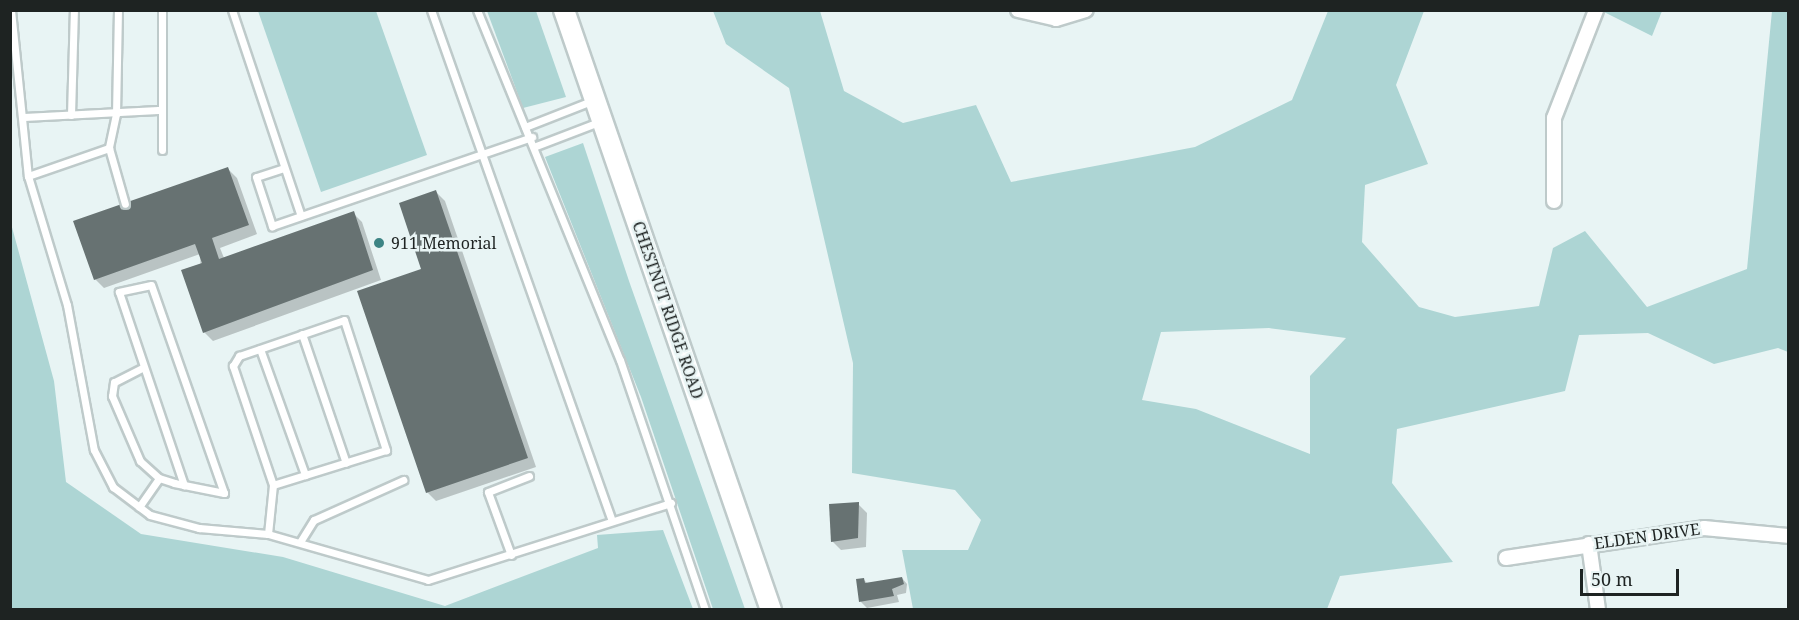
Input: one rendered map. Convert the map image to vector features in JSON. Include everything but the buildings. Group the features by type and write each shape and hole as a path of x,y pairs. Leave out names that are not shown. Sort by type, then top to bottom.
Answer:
{"street":[{"name":"CHESTNUT RIDGE ROAD","path":"564,10 771,609"},
{"path":"1018,10 1056,19 1086,10"},
{"path":"1554,201 1554,118 1593,12"},
{"name":"ELDEN DRIVE","path":"1506,558 1704,528 1788,536"},
{"path":"1589,544 1598,609"}],"lane":[{"path":"11,10 24,117 28,176 67,305 94,450 113,487 139,507 168,522 268,534 428,580 671,503"},
{"path":"71,115 74,10"},
{"path":"118,10 116,114 109,148 126,204"},
{"path":"162,10 158,110 162,150"},
{"path":"232,10 301,216"},
{"path":"430,10 485,156 612,521"},
{"path":"477,10 525,127 536,146 671,503 705,609"},
{"path":"525,127 596,99"},
{"path":"24,117 116,114 158,110"},
{"path":"536,146 603,121"},
{"path":"284,168 256,177 272,226 485,156 532,137"},
{"path":"28,176 109,148"},
{"path":"142,368 114,382 112,396 140,461 159,478 184,485 224,493 151,285 119,292 142,368 184,485"},
{"path":"268,534 273,485 233,366 239,356 344,320 386,450 273,485"},
{"path":"302,334 346,463"},
{"path":"260,349 305,475"},
{"path":"511,555 488,492 529,476"},
{"path":"139,507 159,478"},
{"path":"300,542 314,520 403,480"}],"shaded area":[{"path":"258,11 376,11 427,155 321,192"},
{"path":"487,11 536,11 566,97 523,108"},
{"path":"713,11 820,11 844,91 903,123 976,105 1011,182 1195,147 1292,100 1328,11 1424,11 1396,85 1428,164 1365,185 1362,242 1419,307 1455,317 1539,306 1553,248 1585,231 1647,307 1747,269 1772,11 1788,11 1788,352 1778,348 1714,364 1648,333 1579,335 1565,391 1397,429 1392,483 1453,562 1340,576 1327,609 913,609 902,550 968,550 981,520 955,490 852,473 853,363 789,88 726,44","holes":["1269,328 1346,338 1310,376 1310,454 1196,409 1142,400 1161,332"]},
{"path":"1602,11 1662,11 1652,36"},
{"path":"583,143 629,281 745,609 713,609 641,397 545,157"},
{"path":"10,220 54,381 66,482 141,534 283,557 445,606 598,548 597,535 663,530 693,609 11,609"}],"place":[{"name":"911 Memorial","path":"379,243"}]}
